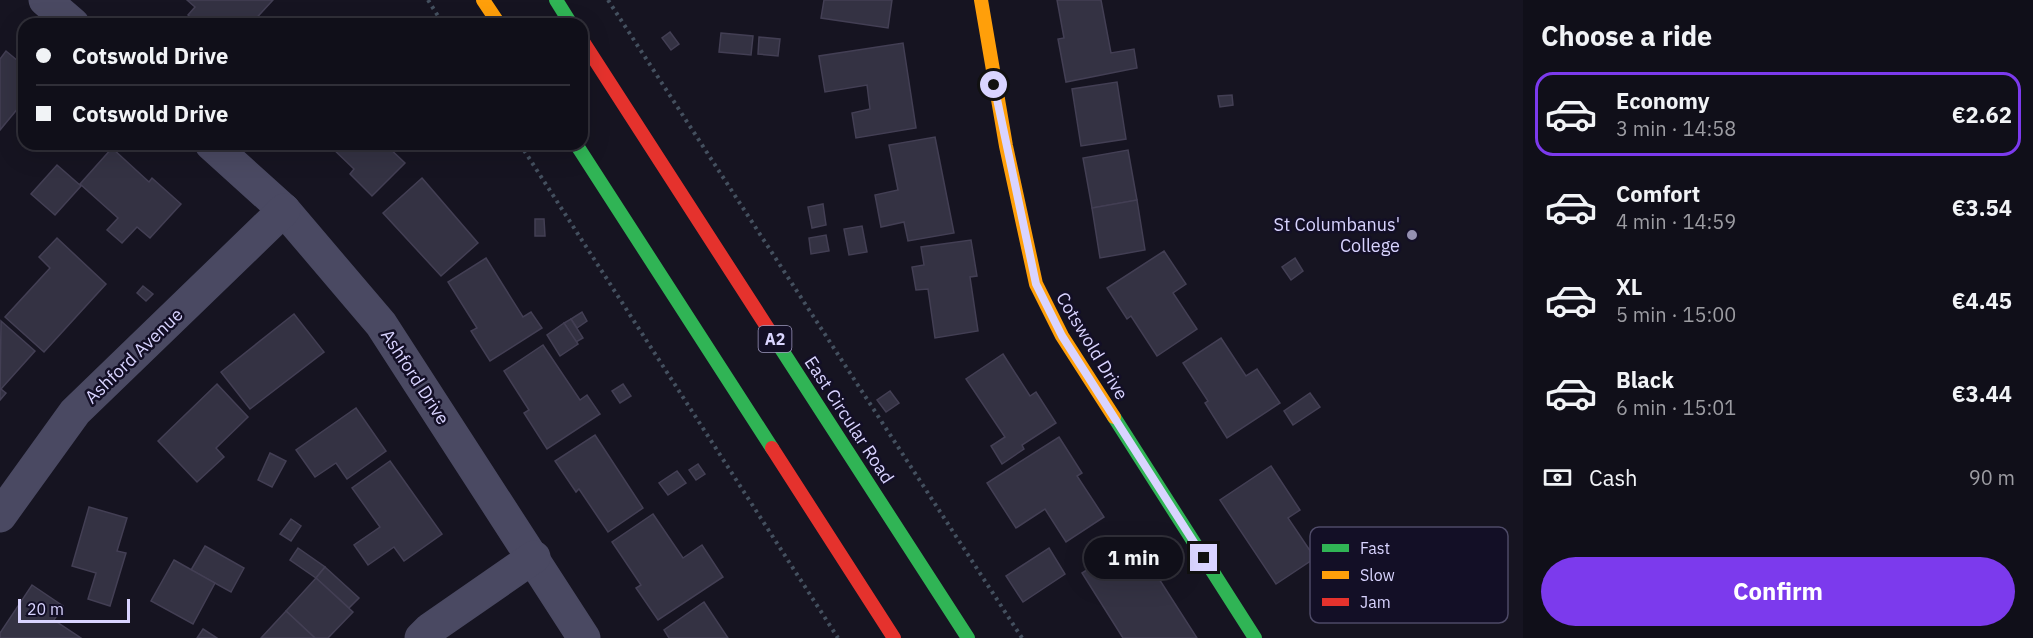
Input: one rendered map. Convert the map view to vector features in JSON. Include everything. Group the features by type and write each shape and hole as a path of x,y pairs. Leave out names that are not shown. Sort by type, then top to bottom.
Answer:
{"main road":[{"path":"483,0 495,18"},
{"path":"556,0 567,18"},
{"name":"Cotswold Drive","path":"981,0 993,78 1036,284 1062,336 1255,638"},
{"name":"East Circular Road","path":"588,49 968,638"},
{"path":"580,150 894,638"}],"street":[{"path":"45,0 66,18"},
{"name":"Ashford Drive","path":"218,150 284,210 381,324 534,557 584,638"},
{"name":"Ashford Avenue","path":"0,516 75,412 284,210"},
{"path":"422,638 430,629 534,557"}],"path":[{"path":"428,0 439,18"},
{"path":"608,0 1022,638"},
{"path":"524,150 838,638"}],"building":[{"path":"187,0 273,0 256,18 191,18 188,15 195,7"},
{"path":"824,0 892,0 888,28 821,18"},
{"path":"1057,0 1101,0 1111,53 1134,49 1137,68 1066,82 1058,39 1064,38"},
{"path":"670,32 679,44 671,50 662,38"},
{"path":"721,33 753,36 751,55 719,52"},
{"path":"759,37 780,39 778,56 758,54"},
{"path":"903,43 916,128 856,138 852,113 870,109 867,85 825,92 819,56"},
{"path":"6,51 18,61 18,108 0,130 0,59"},
{"path":"1117,82 1126,139 1081,146 1072,89"},
{"path":"1232,95 1233,105 1220,107 1218,96"},
{"path":"935,137 954,233 908,241 904,222 881,227 875,195 898,190 889,145"},
{"path":"110,150 114,150 149,182 152,178 181,204 150,238 137,227 122,243 107,230 118,218 80,184"},
{"path":"334,150 391,150 405,163 372,196 350,174 354,169"},
{"path":"1128,150 1137,200 1092,208 1083,158"},
{"path":"57,165 81,186 55,215 31,194"},
{"path":"422,178 478,243 441,276 383,213"},
{"path":"1137,200 1145,250 1100,258 1092,208"},
{"path":"823,204 826,225 812,228 808,207"},
{"path":"535,219 544,219 545,236 535,236"},
{"path":"862,226 867,252 849,255 844,229"},
{"path":"826,235 829,251 811,254 809,238"},
{"path":"57,238 106,284 44,352 5,317 50,268 39,257"},
{"path":"971,240 977,276 970,277 978,331 935,338 928,289 916,290 912,267 924,265 921,247"},
{"path":"1164,251 1186,284 1173,293 1197,329 1157,356 1131,316 1127,319 1107,288"},
{"path":"486,258 523,317 531,312 542,328 490,361 471,331 477,328 448,282"},
{"path":"1295,258 1303,271 1291,280 1282,267"},
{"path":"143,286 153,294 146,301 137,293"},
{"path":"582,312 587,321 577,328 571,319"},
{"path":"294,314 324,352 250,409 221,372"},
{"path":"571,319 583,338 576,342 564,323"},
{"path":"1,321 35,351 1,389 6,393 0,400"},
{"path":"564,323 578,344 560,356 547,335"},
{"path":"1221,338 1246,376 1257,369 1280,403 1227,438 1205,403 1208,401 1183,363"},
{"path":"543,345 580,400 587,395 600,414 547,449 524,413 529,410 504,371"},
{"path":"1003,354 1030,396 1036,392 1056,423 1022,445 1024,449 1002,464 991,446 1005,437 966,379"},
{"path":"217,384 248,417 216,448 224,457 197,482 158,441"},
{"path":"623,384 631,396 620,403 612,391"},
{"path":"890,391 899,403 886,412 877,400"},
{"path":"1310,393 1320,407 1293,425 1284,411"},
{"path":"356,408 386,451 347,479 336,463 315,477 296,450"},
{"path":"595,435 643,508 608,532 579,489 576,492 555,461"},
{"path":"1059,437 1082,473 1077,476 1104,517 1066,542 1045,509 1016,528 987,483"},
{"path":"270,453 286,461 272,487 258,480"},
{"path":"390,461 442,534 404,561 394,547 368,565 354,545 380,527 352,488"},
{"path":"698,464 705,474 696,480 689,470"},
{"path":"1271,466 1300,510 1288,518 1310,551 1310,561 1276,584 1220,500"},
{"path":"677,471 686,483 668,495 659,483"},
{"path":"89,507 127,518 117,551 126,553 110,606 88,599 96,573 72,566"},
{"path":"653,514 683,558 702,545 723,577 658,620 636,588 641,585 612,542"},
{"path":"291,519 301,526 291,541 280,534"},
{"path":"1134,540 1197,638 1123,638 1082,573"},
{"path":"205,546 244,568 231,592 191,570"},
{"path":"298,548 325,567 316,578 290,560"},
{"path":"1049,548 1065,574 1023,602 1006,576"},
{"path":"174,560 215,583 193,624 151,601"},
{"path":"325,567 359,598 349,608 316,578"},
{"path":"316,578 353,612 328,638 315,638 286,611"},
{"path":"32,585 63,606 54,620 81,638 0,638 0,633"},
{"path":"704,602 728,638 669,638 664,630"},
{"path":"286,611 315,638 261,638"},
{"path":"203,629 217,638 197,638"}],"traffic: fast":[{"path":"556,0 567,18"},
{"path":"580,150 772,448"},
{"path":"778,344 968,638"},
{"path":"1114,417 1255,638"}],"traffic: slow":[{"path":"483,0 495,18"},
{"path":"981,0 1006,146 1036,284 1062,336 1114,417"}],"traffic: jam":[{"path":"588,49 778,344"},
{"path":"772,448 894,638"}],"place":[{"name":"St Columbanus' College","path":"1412,235"}],"route":[{"path":"994,85 1036,284 1062,336 1204,558"}]}
